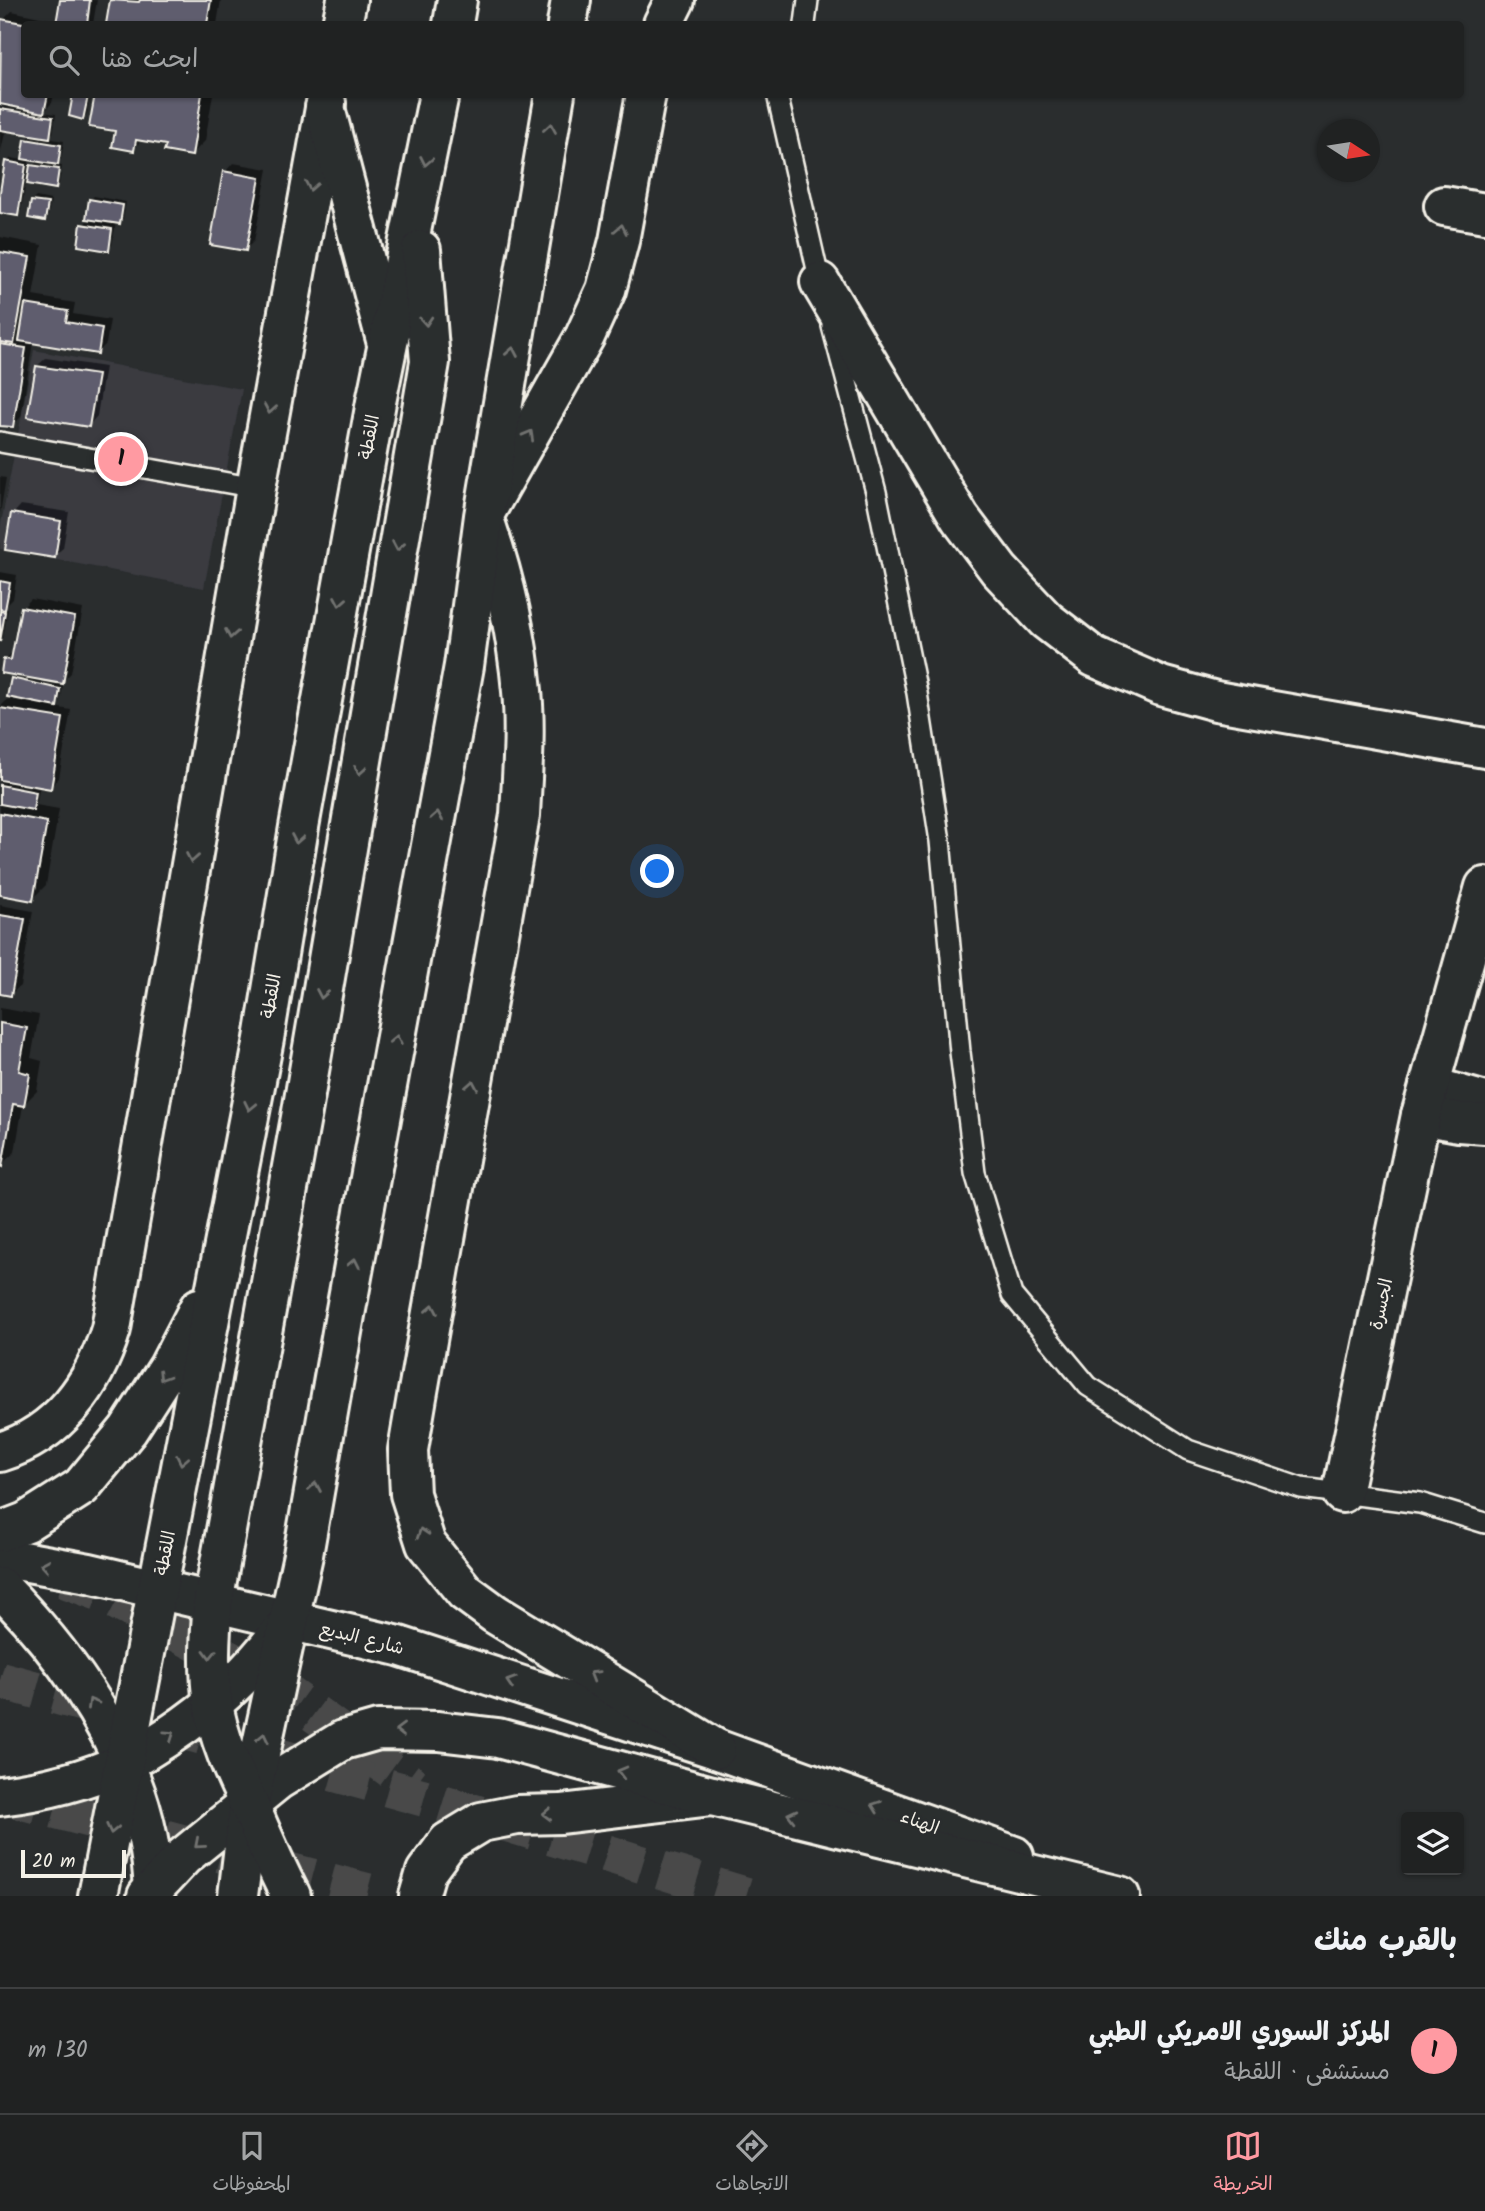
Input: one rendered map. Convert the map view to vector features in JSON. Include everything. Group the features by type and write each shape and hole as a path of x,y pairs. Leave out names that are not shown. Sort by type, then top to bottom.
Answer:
{"main road":[{"path":"343,21 347,0"},
{"path":"454,21 457,0"},
{"path":"568,21 571,0"},
{"path":"664,21 675,0"},
{"name":"اللقطة","path":"98,1896 264,1039 359,491 438,98"},
{"path":"238,1896 249,1805 303,1555 464,666 484,516 554,98"},
{"path":"645,98 619,241 606,290 585,336 484,516 502,573 515,633 521,681 524,754 520,815 408,1450 410,1494 426,1544 465,1592 495,1614 716,1749"},
{"path":"327,102 388,348"},
{"path":"0,1452 40,1433 74,1404 103,1356 111,1329 256,488 327,102"},
{"path":"291,1896 249,1805 222,1738 213,1705 209,1669 213,1602 302,1112 430,362 418,204"},
{"path":"1444,206 1485,213"},
{"path":"820,282 960,518 999,570 1045,620 1094,657 1161,686 1216,701 1485,748"},
{"name":"الجسرة","path":"1342,1493 1425,1101 1485,887"},
{"path":"1425,1101 1485,1102"},
{"path":"1425,1101 1459,1122 1485,1124"},
{"path":"0,1532 26,1522 87,1481 128,1430 168,1368 218,1272"},
{"name":"شارع البديع","path":"0,1557 89,1573 399,1646 716,1749"},
{"path":"0,1587 43,1631 79,1680 125,1762 139,1803 148,1845 152,1893"},
{"path":"0,1796 64,1784 125,1762 213,1705 259,1658 289,1620"},
{"path":"152,1893 191,1850 278,1780 343,1740 378,1730 438,1731 498,1738 712,1796 1122,1896"},
{"name":"الهناء","path":"716,1749 1122,1896"},
{"path":"419,1896 426,1872 448,1842 481,1822 517,1815 561,1814 712,1796"}],"lane":[{"path":"805,21 808,0"},
{"path":"778,98 820,282 876,492 917,693 940,841 960,1052 975,1173 1012,1295 1088,1386 1188,1450 1301,1488 1420,1503 1485,1523"},
{"path":"0,442 256,488"}],"shaded area":[{"path":"34,350 242,389 204,588 0,549 0,529"}],"building":[{"path":"60,0 90,0 87,21 56,21"},
{"path":"110,0 211,0 208,21 106,21"},
{"path":"1,19 21,23 21,98 47,98 44,113 0,104"},
{"path":"72,98 88,98 83,120 69,116"},
{"path":"94,98 201,98 192,156 164,151 166,145 136,140 134,151 112,147 115,131 89,127"},
{"path":"0,109 53,117 50,138 0,130"},
{"path":"25,139 61,145 58,165 22,159"},
{"path":"5,161 26,165 18,216 0,213"},
{"path":"30,165 59,169 56,189 27,184"},
{"path":"223,171 260,178 246,251 210,245"},
{"path":"89,199 123,205 120,224 86,219"},
{"path":"31,201 48,203 45,221 28,218"},
{"path":"81,224 112,229 109,251 78,246"},
{"path":"0,252 30,257 14,344 0,342"},
{"path":"25,304 68,311 66,322 102,328 98,354 19,341"},
{"path":"0,344 26,348 13,427 0,426"},
{"path":"36,366 98,375 89,427 27,417"},
{"path":"11,513 61,521 55,558 5,550"},
{"path":"0,581 10,583 5,610 0,609"},
{"path":"21,607 75,617 63,684 1,673 3,659 11,660"},
{"path":"0,611 5,612 0,642"},
{"path":"11,678 60,689 57,707 7,697"},
{"path":"0,708 63,718 51,789 0,780"},
{"path":"0,785 36,792 33,810 0,804"},
{"path":"0,813 47,822 33,901 0,895"},
{"path":"0,915 25,919 11,996 0,994"},
{"path":"0,1023 27,1028 19,1071 30,1074 24,1106 13,1104 2,1167 0,1166"}],"tunnel":[{"path":"64,1579 99,1592 270,1681 414,1786"},
{"path":"0,1680 203,1736"},
{"path":"278,1757 432,1800 746,1896"},
{"path":"0,1795 382,1896"}],"place":[{"name":"المركز السوري الامريكي الطبي","path":"121,459"}]}
